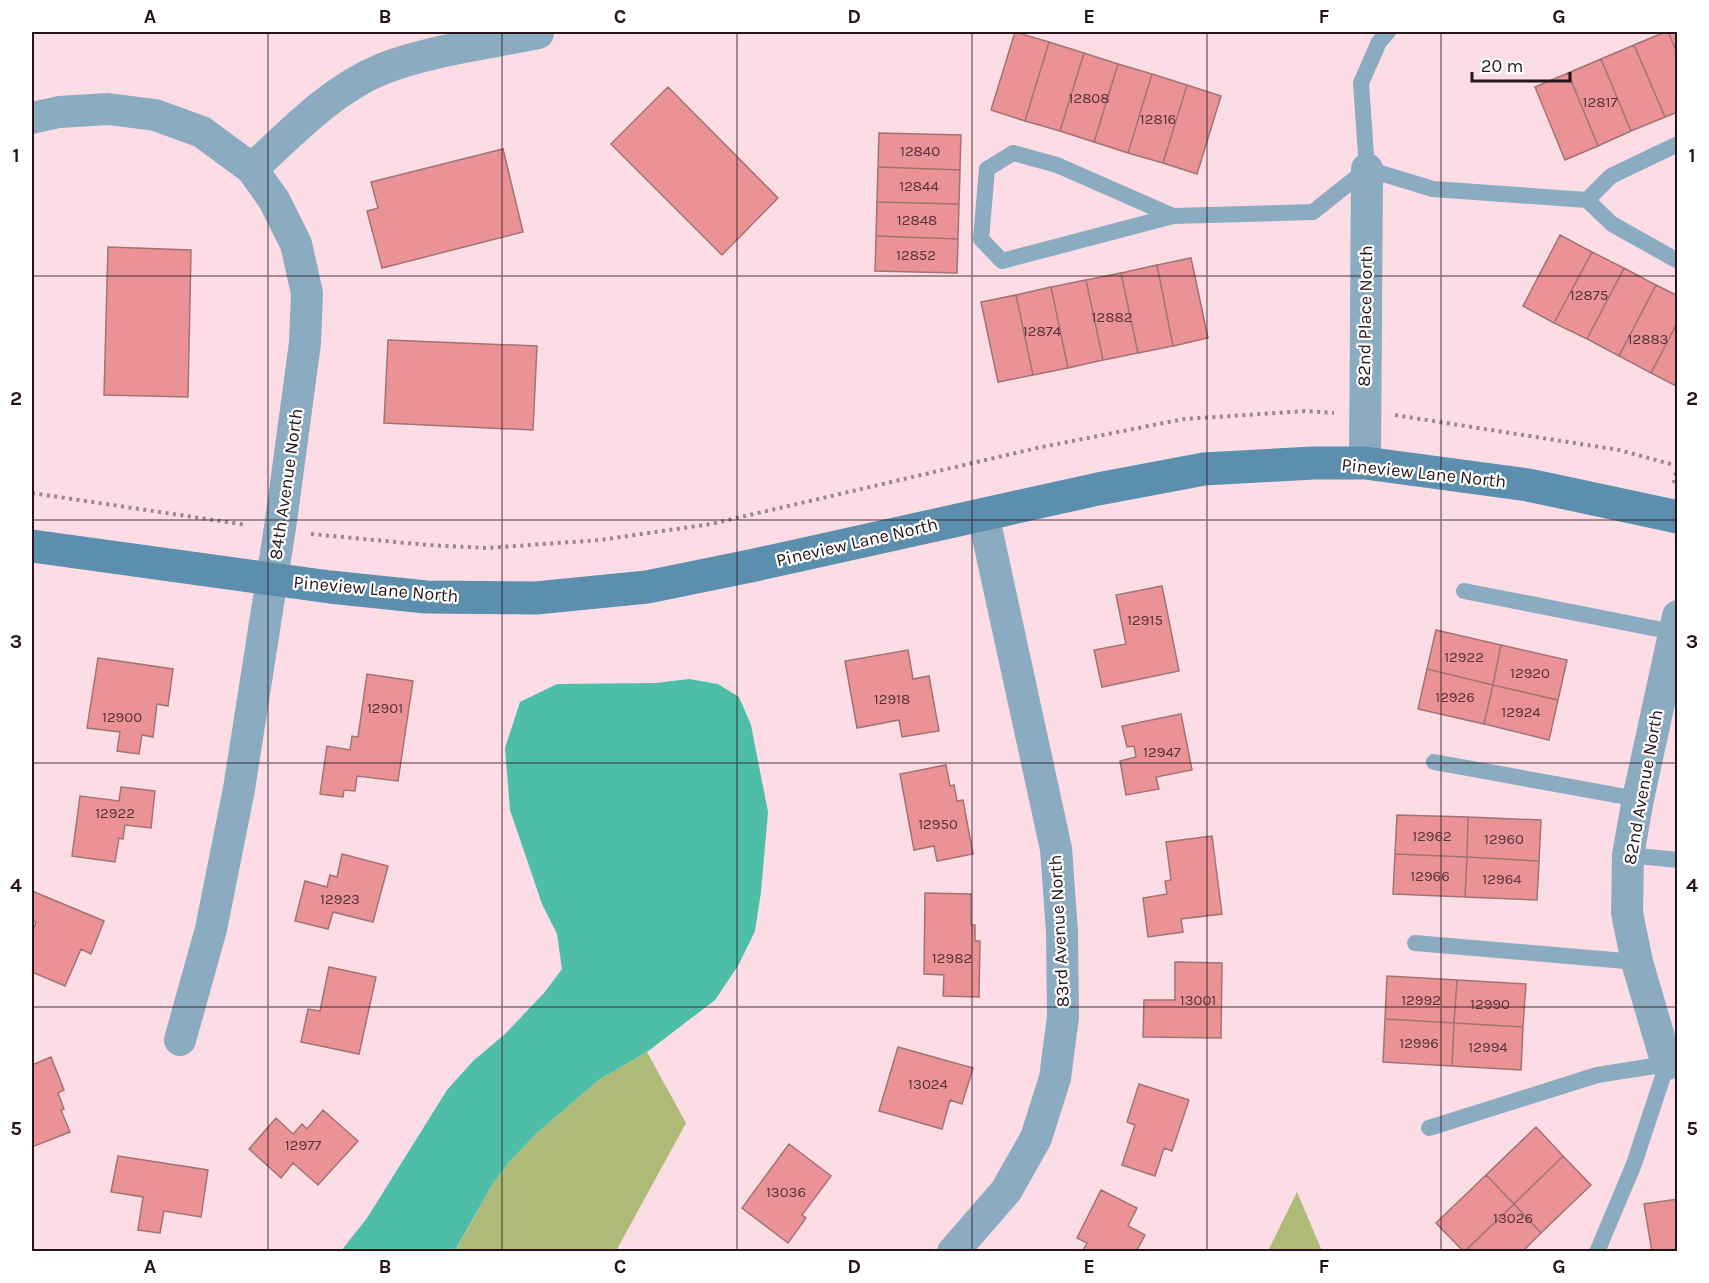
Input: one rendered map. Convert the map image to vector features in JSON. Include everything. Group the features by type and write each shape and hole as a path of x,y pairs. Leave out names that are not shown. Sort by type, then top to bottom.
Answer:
{"street":[{"path":"252,170 309,117 344,91 382,69 424,57 538,33"},
{"name":"84th Avenue North","path":"32,118 58,112 108,110 155,115 202,132 252,170 274,200 296,244 307,293 305,344 280,530 230,836 211,929 180,1040"},
{"name":"82nd Place North","path":"1365,463 1367,169"},
{"name":"Pineview Lane North","path":"32,546 330,587 426,597 536,598 647,587 1098,489 1204,469 1365,463 1528,485 1677,517"},
{"name":"83rd Avenue North","path":"953,1251 1006,1191 1036,1138 1055,1078 1063,1017 1062,932 1056,849 982,514"},
{"name":"82nd Avenue North","path":"1674,1068 1637,962 1627,913 1628,855 1676,627"}],"lane":[{"path":"1367,169 1361,82 1379,42 1388,32"},
{"path":"1587,200 1611,176 1677,144"},
{"path":"1173,216 1057,165 1013,153 987,169 981,240 1002,261 1173,216 1313,212 1367,169"},
{"path":"1367,169 1433,189 1587,200 1612,224 1677,261"},
{"path":"1464,591 1676,627"},
{"path":"1434,762 1638,799"},
{"path":"1628,855 1677,860"},
{"path":"1415,944 1637,962"},
{"path":"1429,1128 1597,1075 1674,1068 1598,1251"}],"path":[{"path":"32,493 280,530 428,545 487,548 600,540 711,524 1037,448 1184,419 1305,411 1415,417 1619,450 1677,466"}],"shaded area":[{"path":"689,679 718,684 739,697 751,725 768,812 755,931 738,966 715,1000 647,1052 600,1079 538,1132 509,1162 492,1185 455,1251 341,1251 367,1218 447,1090 473,1061 505,1034 544,993 562,969 557,934 542,904 510,810 505,748 520,702 557,684 656,683"},
{"path":"647,1052 686,1123 616,1251 455,1252 492,1185 509,1162 538,1132 600,1079"},
{"path":"1297,1192 1322,1251 1268,1251"}],"building":[{"path":"1015,32 1049,42 1025,121 991,110"},
{"path":"1668,32 1678,55 1678,112 1665,117 1634,45"},
{"path":"1668,32 1678,32 1678,55"},
{"path":"1049,42 1084,53 1060,131 1025,121"},
{"path":"1634,45 1665,117 1631,131 1601,59"},
{"path":"1084,53 1118,64 1094,142 1060,131"},
{"path":"1601,59 1631,131 1598,146 1568,73"},
{"path":"1118,64 1152,74 1128,153 1094,142"},
{"path":"1568,73 1598,146 1565,160 1535,87"},
{"path":"1152,74 1187,85 1163,163 1128,153"},
{"path":"1187,85 1221,96 1197,174 1163,163"},
{"path":"668,87 778,198 722,255 611,144"},
{"path":"879,133 961,135 960,170 878,167"},
{"path":"503,149 523,232 382,268 367,211 378,208 371,182"},
{"path":"878,167 960,170 959,204 877,202"},
{"path":"877,202 959,204 958,239 876,236"},
{"path":"1560,235 1592,252 1554,323 1523,306"},
{"path":"876,236 958,239 957,273 875,271"},
{"path":"108,247 191,250 188,397 104,395"},
{"path":"1592,252 1624,268 1587,339 1554,323"},
{"path":"1191,258 1208,338 1173,346 1157,265"},
{"path":"1157,265 1173,346 1138,353 1121,273"},
{"path":"1624,268 1656,285 1619,356 1587,339"},
{"path":"1121,273 1138,353 1103,360 1086,280"},
{"path":"1086,280 1103,360 1068,368 1051,287"},
{"path":"1656,285 1678,296 1678,321 1651,373 1619,356"},
{"path":"1051,287 1068,368 1033,375 1016,295"},
{"path":"1016,295 1033,375 998,382 981,302"},
{"path":"1678,321 1678,387 1651,373"},
{"path":"388,340 537,346 533,430 384,423"},
{"path":"1162,586 1179,671 1102,687 1094,650 1126,644 1116,595"},
{"path":"1436,630 1501,645 1493,685 1427,669"},
{"path":"1501,645 1567,660 1558,700 1493,685"},
{"path":"908,650 913,679 929,676 939,731 902,737 899,720 857,728 845,661"},
{"path":"98,658 173,669 168,706 157,704 153,737 142,735 139,754 117,751 120,732 87,728"},
{"path":"1427,669 1493,685 1484,724 1418,709"},
{"path":"367,674 413,681 398,781 357,776 355,791 344,790 343,797 320,794 327,746 350,750 352,736 358,737"},
{"path":"1493,685 1558,700 1549,740 1484,724"},
{"path":"1181,714 1192,770 1156,777 1159,789 1126,795 1120,761 1136,757 1134,746 1127,747 1122,726"},
{"path":"946,765 950,786 954,785 957,801 963,800 973,854 937,861 934,846 914,850 900,774"},
{"path":"121,787 155,791 151,828 125,825 123,839 119,838 115,862 72,856 80,796 119,801"},
{"path":"1397,815 1468,817 1467,857 1395,854"},
{"path":"1468,817 1541,820 1539,861 1467,857"},
{"path":"1212,836 1222,914 1181,919 1183,932 1148,937 1143,898 1167,894 1165,881 1171,880 1166,842"},
{"path":"342,854 388,866 373,922 333,912 328,929 295,921 305,881 327,887 330,875 337,877"},
{"path":"1395,854 1467,857 1465,897 1393,894"},
{"path":"1467,857 1539,861 1537,900 1465,897"},
{"path":"32,891 104,921 91,954 81,949 65,986 32,972 32,933 36,922 32,920"},
{"path":"925,893 971,894 971,925 975,925 975,941 980,941 979,997 943,996 944,975 924,974"},
{"path":"1175,962 1222,963 1221,1038 1143,1037 1144,1000 1175,1000"},
{"path":"329,967 376,977 359,1054 301,1042 308,1009 320,1011"},
{"path":"1387,976 1457,980 1454,1023 1385,1019"},
{"path":"1457,980 1526,984 1523,1027 1454,1023"},
{"path":"1385,1019 1454,1023 1452,1066 1383,1062"},
{"path":"1454,1023 1523,1027 1521,1070 1452,1066"},
{"path":"898,1047 973,1068 962,1104 950,1100 942,1129 879,1111"},
{"path":"51,1057 64,1090 58,1093 64,1109 61,1110 70,1132 32,1147 32,1065"},
{"path":"1139,1084 1189,1100 1172,1151 1164,1148 1155,1176 1122,1165 1135,1125 1127,1122"},
{"path":"323,1110 358,1141 318,1185 293,1163 281,1178 249,1149 276,1118 293,1134 302,1124 307,1129"},
{"path":"1536,1127 1563,1156 1514,1204 1486,1175"},
{"path":"789,1144 831,1176 802,1215 806,1218 788,1243 742,1208"},
{"path":"118,1156 208,1170 201,1217 164,1211 160,1233 138,1230 143,1197 111,1192"},
{"path":"1563,1156 1591,1185 1541,1233 1514,1204"},
{"path":"1486,1175 1514,1204 1464,1252 1436,1223"},
{"path":"1101,1190 1137,1208 1128,1226 1145,1235 1136,1252 1082,1252 1087,1243 1077,1238"},
{"path":"1678,1199 1678,1252 1652,1252 1644,1204"},
{"path":"1514,1204 1541,1233 1522,1252 1464,1252"}]}
